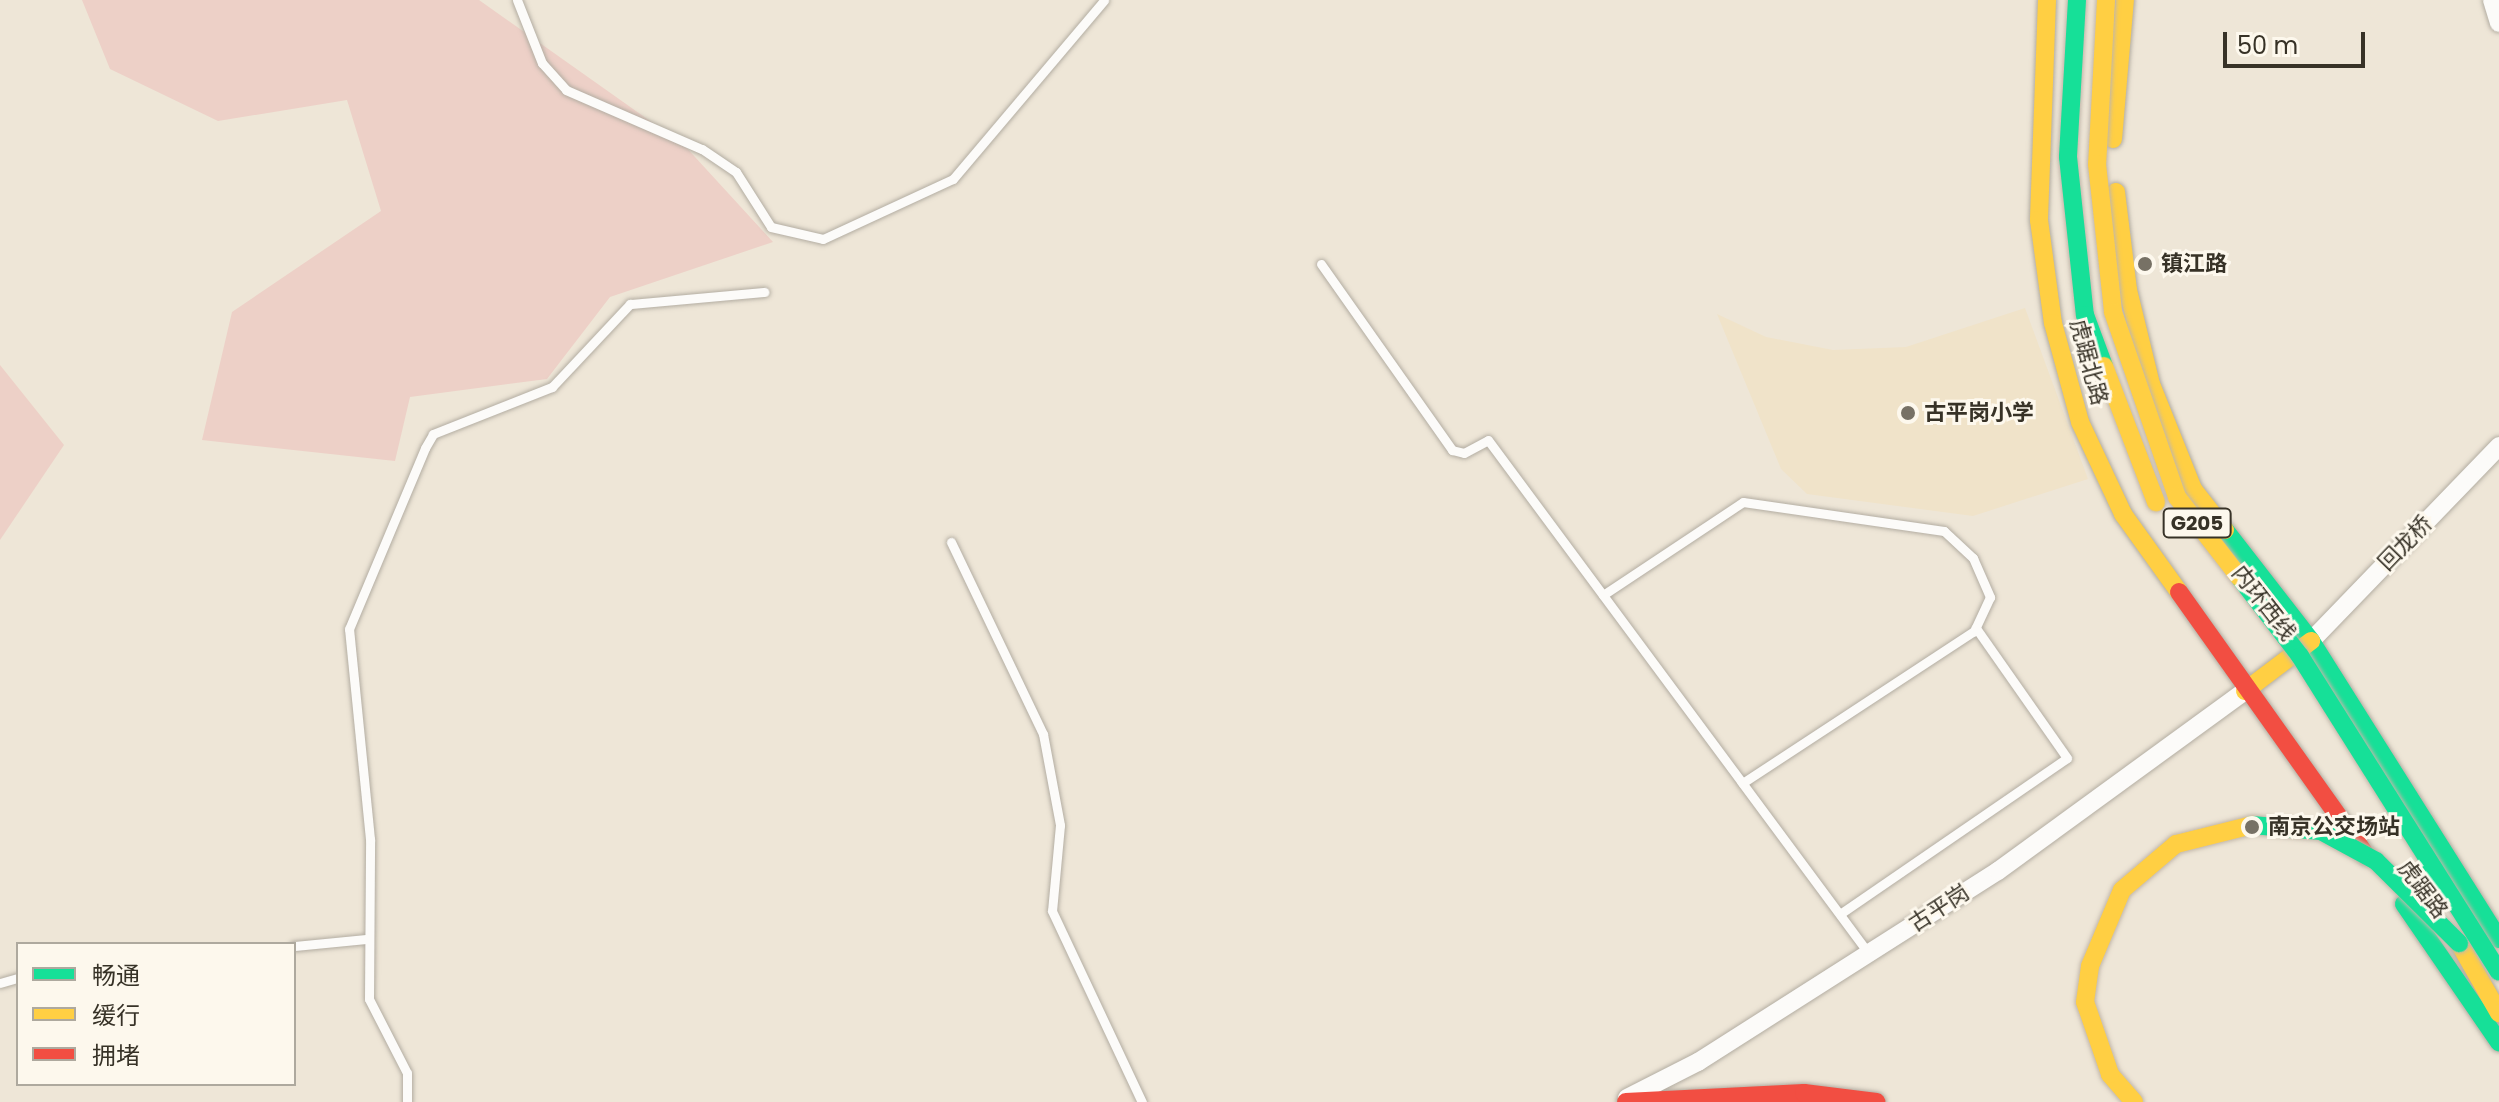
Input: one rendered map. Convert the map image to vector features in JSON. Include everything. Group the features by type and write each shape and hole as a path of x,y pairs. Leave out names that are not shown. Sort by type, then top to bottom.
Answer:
{"main road":[{"name":"虎踞北路","path":"2047,0 2039,220 2053,323 2080,422 2123,514 2245,691"},
{"name":"内环西线","path":"2077,0 2068,157 2085,315 2157,503 2285,669 2459,943 2499,1013"},
{"path":"2115,1 2112,160 2128,290 2151,384 2193,489 2311,641 2499,939"},
{"name":"内环西线","path":"2115,1 2097,164 2113,312 2177,497 2300,656 2499,972"},
{"path":"2245,691 2311,641"},
{"name":"虎踞路","path":"2245,691 2443,956 2499,1042"},
{"path":"2134,1102 2110,1074 2094,1037 2085,1002 2090,966 2122,890 2176,844 2246,825 2321,831 2376,861 2459,943"},
{"path":"1626,1102 1804,1093 1876,1102"}],"street":[{"path":"2492,0 2499,23"},
{"name":"回龙桥","path":"2311,641 2499,446"},
{"name":"古平岗","path":"1618,1102 1698,1062 1869,954 2245,691"}],"lane":[{"path":"517,0 542,63 566,90 702,149 736,172 771,227 823,239 953,179 1104,0"},
{"path":"1321,264 1452,450 1464,453 1488,440 1869,954"},
{"path":"407,1102 407,1073 369,999 370,839 349,629 433,434 552,387 630,304 764,292"},
{"path":"1603,595 1729,507 1763,502 1944,531 1986,582 1985,619 1976,628 1743,783"},
{"path":"951,542 1043,734 1060,825 1052,911 1142,1102"},
{"path":"1840,914 2067,758 1976,628"},
{"path":"296,946 367,939"}],"shaded area":[{"path":"82,0 479,0 684,145 773,242 610,297 547,379 410,397 395,461 202,440 232,312 381,211 347,100 218,121 110,69"},
{"name":"古平岗小学","path":"2025,308 2088,479 1973,516 1807,494 1781,469 1717,314 1766,337 1833,350 1906,347"},
{"path":"0,365 64,445 0,540"}],"traffic: fast":[{"path":"2077,0 2068,157 2085,315 2104,366"},
{"path":"2225,530 2311,641 2499,939"},
{"path":"2240,578 2300,656 2499,972"},
{"path":"2252,825 2321,831 2376,861 2459,943"},
{"path":"2404,904 2499,1042"}],"traffic: slow":[{"path":"2047,0 2039,220 2053,323 2080,422 2123,514 2179,592"},
{"path":"2106,0 2097,164 2113,312 2177,497 2240,578"},
{"path":"2113,139 2125,0"},
{"path":"2116,192 2128,290 2151,384 2193,489 2225,530"},
{"path":"2104,366 2156,502"},
{"path":"2245,691 2311,641"},
{"path":"2134,1102 2110,1074 2085,1002 2090,966 2122,890 2176,844 2252,825"},
{"path":"2459,943 2499,1013"}],"traffic: jam":[{"path":"2179,592 2366,855"},
{"path":"1626,1102 1804,1093 1876,1102"}],"place":[{"name":"镇江路","path":"2145,264"},
{"name":"古平岗小学","path":"1908,413"},
{"name":"南京公交场站","path":"2252,827"}]}
